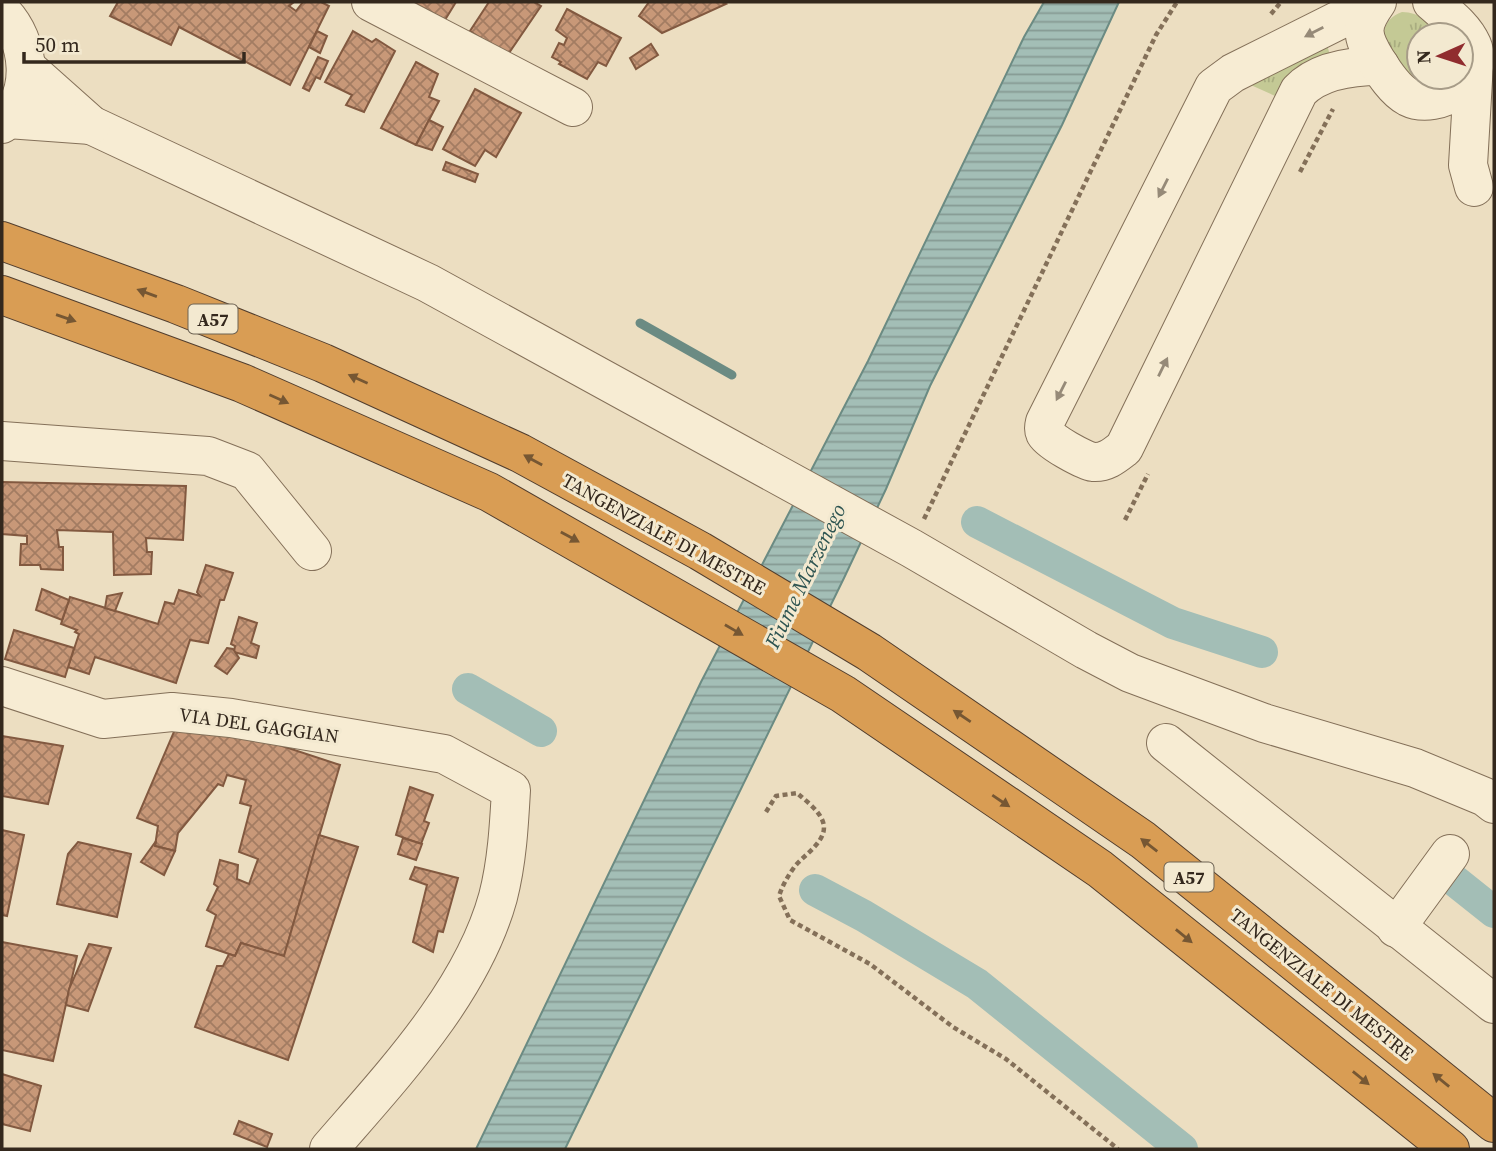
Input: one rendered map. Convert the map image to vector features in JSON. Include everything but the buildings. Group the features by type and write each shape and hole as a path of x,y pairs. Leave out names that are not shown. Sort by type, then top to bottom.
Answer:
{"highway":[{"name":"TANGENZIALE DI MESTRE","path":"2,241 176,304 323,363 520,453 700,551 869,652 1143,840 1494,1123"},
{"name":"A57","path":"2,295 242,383 489,492 843,694 1100,869 1450,1149"}],"street":[{"path":"370,2 573,107"},
{"path":"1376,2 1365,24 1364,36 1394,85 1408,97 1425,101 1441,100 1456,91"},
{"path":"1376,2 1233,73 1214,87 1045,422 1044,432 1049,439 1092,462 1113,457 1124,448 1299,91 1307,83 1335,71 1380,66"},
{"path":"1432,2 1454,21"},
{"path":"5,12 23,44 27,68 21,96 5,121 91,125"},
{"path":"27,68 91,125 428,283 926,557 1130,673 1264,723 1415,768 1485,797 1494,804"},
{"path":"1425,101 1471,176 1473,91"},
{"path":"2,441 208,456 247,471 312,551"},
{"name":"VIA DEL GAGGIAN","path":"2,686 103,719 172,712 444,754 512,790 508,845 498,897 477,952 424,1038 329,1149"},
{"path":"1166,743 1494,1004"},
{"path":"1396,928 1450,853"}],"path":[{"path":"926,557 923,517 1156,35 1177,2"},
{"path":"1299,175 1339,98"},
{"path":"1125,520 1150,471"},
{"path":"766,812 776,796 797,793 822,819 825,830 817,844 797,863 784,881 779,896 790,920 870,964 953,1027 1006,1059 1118,1149"}],"green space":[{"path":"1402,12 1419,16 1426,21 1405,21 1405,72 1393,60 1386,46 1384,33 1389,21"},
{"path":"1326,41 1331,59 1282,99 1244,82"}],"water":[{"name":"Fiume Marzenego","path":"1044,2 1119,2 1062,125 930,386 844,578 565,1149 476,1149 701,682 868,361 1024,37"}],"waterway":[{"path":"640,323 732,375"},
{"path":"977,522 1173,623 1262,652"},
{"path":"468,689 541,731"},
{"path":"1450,877 1494,912"},
{"path":"815,890 864,916 977,984 1182,1149"}]}
